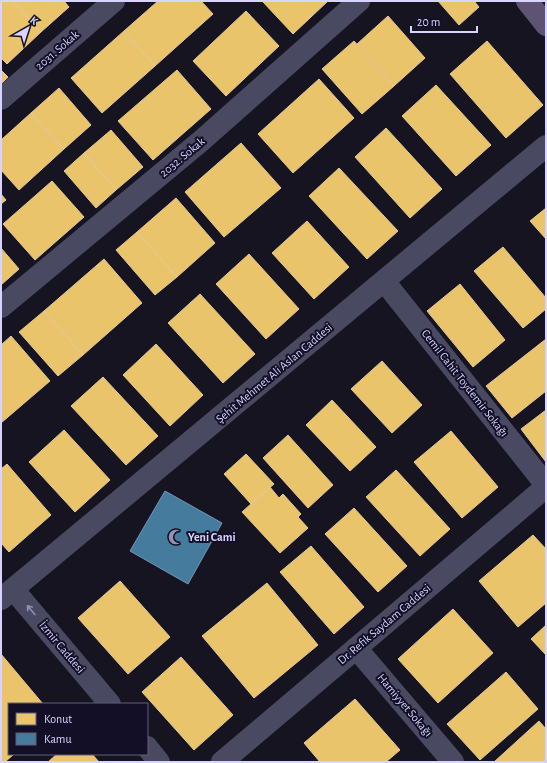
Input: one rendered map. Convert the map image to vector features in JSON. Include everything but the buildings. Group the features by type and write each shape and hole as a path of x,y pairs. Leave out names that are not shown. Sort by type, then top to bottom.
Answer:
{"main road":[{"path":"527,1 546,25"}],"street":[{"name":"2031. Sokak","path":"1,99 114,1"},
{"name":"2032. Sokak","path":"1,307 201,141 359,1"},
{"name":"Şehit Mehmet Ali Aslan Caddesi","path":"7,594 546,146"},
{"name":"Cemil Cahit Toydemir Sokağı","path":"384,281 546,486"},
{"name":"Dr. Refik Saydam Caddesi","path":"222,762 546,486"},
{"name":"İzmir Caddesi","path":"7,594 109,703"},
{"name":"Hamiyyet Sokağı","path":"356,648 453,762"},
{"path":"148,748 159,762"}],"place":[{"name":"Yeni Cami","path":"176,537"}]}
